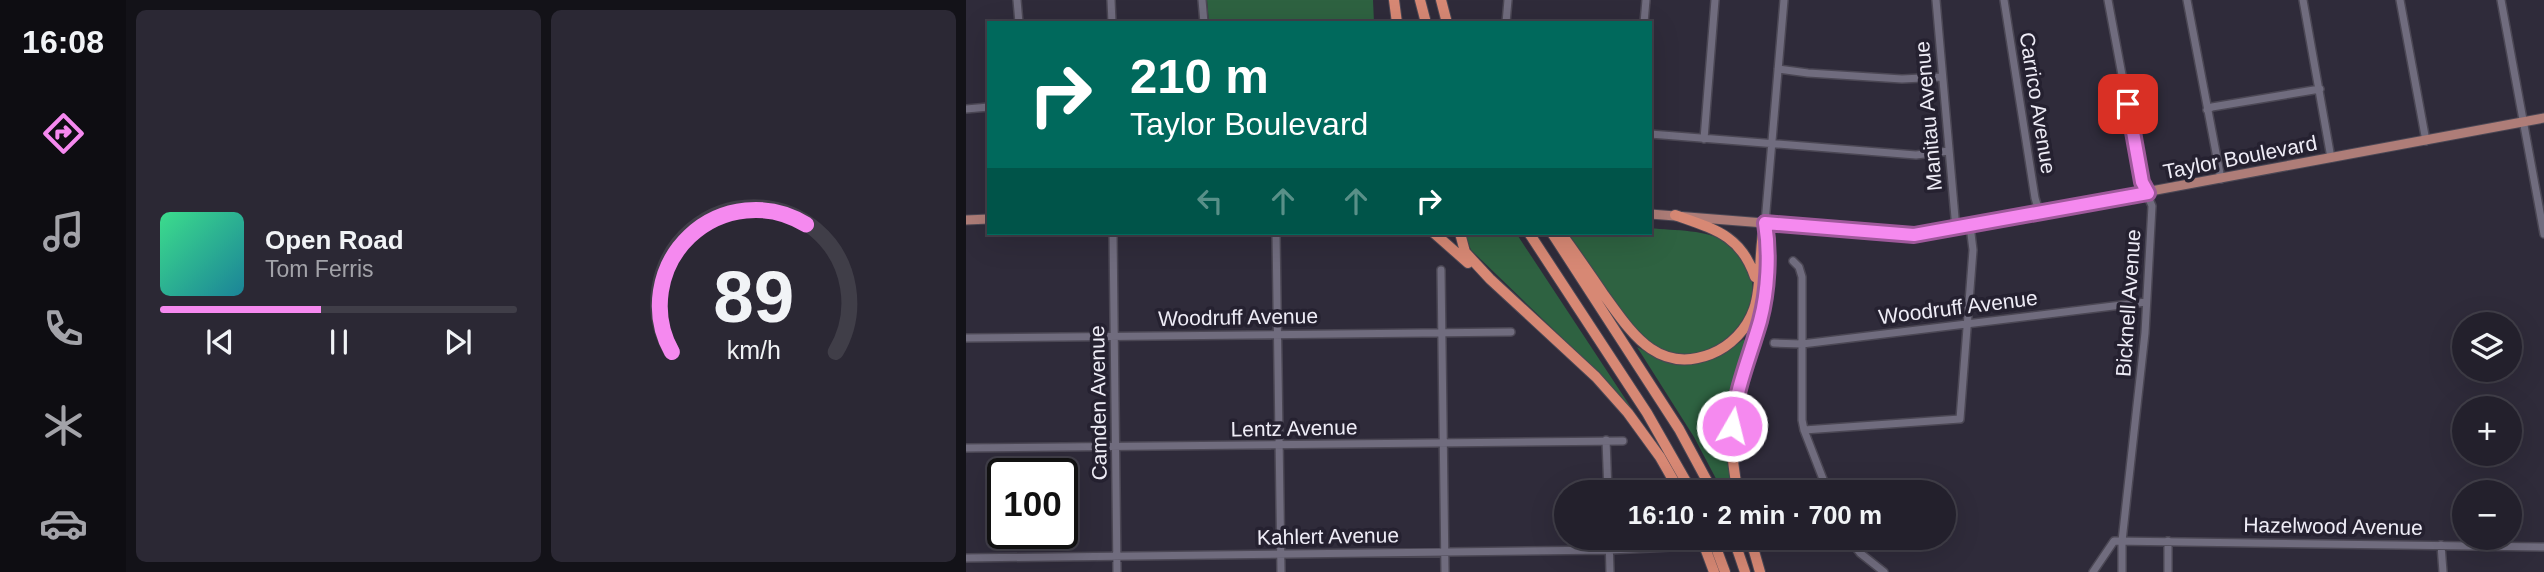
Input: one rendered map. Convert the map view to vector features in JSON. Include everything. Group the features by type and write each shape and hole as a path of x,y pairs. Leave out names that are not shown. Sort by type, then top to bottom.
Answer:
{"highway":[{"path":"1394,0 1397,21"},
{"path":"1420,0 1425,21"},
{"path":"1441,0 1446,21"},
{"path":"1675,215 1713,228 1735,242 1750,261 1758,283"},
{"path":"1562,235 1632,334 1652,350 1667,356 1700,358 1718,351 1746,325 1754,307 1765,223"},
{"path":"1736,480 1732,452 1734,411 1743,369 1762,310 1768,241 1765,223"},
{"path":"1436,235 1479,274 1490,279"},
{"path":"1461,235 1465,252 1490,279 1611,393 1642,431 1673,480"},
{"path":"1530,235 1647,413 1685,480"},
{"path":"1553,235 1679,429 1707,480"},
{"path":"1706,550 1714,572"},
{"path":"1717,550 1725,572"},
{"path":"1737,550 1745,572"},
{"path":"1753,550 1759,572"}],"main road":[{"name":"Taylor Boulevard","path":"1652,214 1905,235 1956,229 2039,211 2544,118"},
{"path":"966,220 987,219"}],"street":[{"path":"1017,0 1019,21"},
{"path":"1111,0 1112,21"},
{"path":"1202,0 1204,21"},
{"path":"1506,21 1508,0"},
{"path":"1644,21 1646,0"},
{"path":"1704,139 1715,0"},
{"path":"1765,223 1784,0"},
{"name":"Manitau Avenue","path":"1936,0 1956,229"},
{"name":"Carrico Avenue","path":"2004,0 2039,211"},
{"name":"Bicknell Avenue","path":"2108,0 2142,182 2153,203 2147,302 2122,541 2122,572"},
{"path":"2187,0 2221,179"},
{"path":"2302,0 2331,158"},
{"path":"2400,0 2426,141"},
{"path":"2501,0 2544,234"},
{"path":"1778,69 1902,79 1942,78"},
{"path":"2207,110 2236,102 2320,89"},
{"path":"966,109 987,107"},
{"path":"1652,134 1916,155 1949,151"},
{"path":"1804,430 1960,419 1973,250 1970,226"},
{"name":"Camden Avenue","path":"1113,235 1117,572"},
{"path":"1276,235 1281,572"},
{"path":"1793,261 1799,267 1802,277 1804,430 1823,480"},
{"path":"1441,270 1445,572"},
{"name":"Woodruff Avenue","path":"1774,343 1802,344 2147,302"},
{"name":"Woodruff Avenue","path":"966,338 1511,332"},
{"path":"1606,440 1608,480"},
{"name":"Lentz Avenue","path":"966,448 1623,441"},
{"path":"2093,572 2109,546 2115,541 2122,541"},
{"name":"Hazelwood Avenue","path":"2122,541 2544,547"},
{"path":"2168,541 2168,572"},
{"path":"2441,545 2443,572"},
{"name":"Kahlert Avenue","path":"966,558 1626,550"},
{"path":"1858,550 1881,571"},
{"path":"1610,551 1610,572"}],"green space":[{"path":"1207,0 1373,0 1374,21 1209,21"},
{"path":"1652,228 1691,231 1720,238 1746,262 1752,284 1749,307 1738,327 1720,343 1699,353 1675,354 1650,344 1630,323 1569,235 1652,235"},
{"path":"1465,235 1517,235 1632,409 1585,360 1471,250"},
{"path":"1744,339 1747,344 1735,384 1734,480 1717,480 1694,437 1637,347 1652,355 1680,363 1705,361 1731,349"}],"route":[{"path":"1732,426 1736,395 1762,310 1768,241 1765,223 1914,235 2148,193 2142,182 2128,104"}]}
